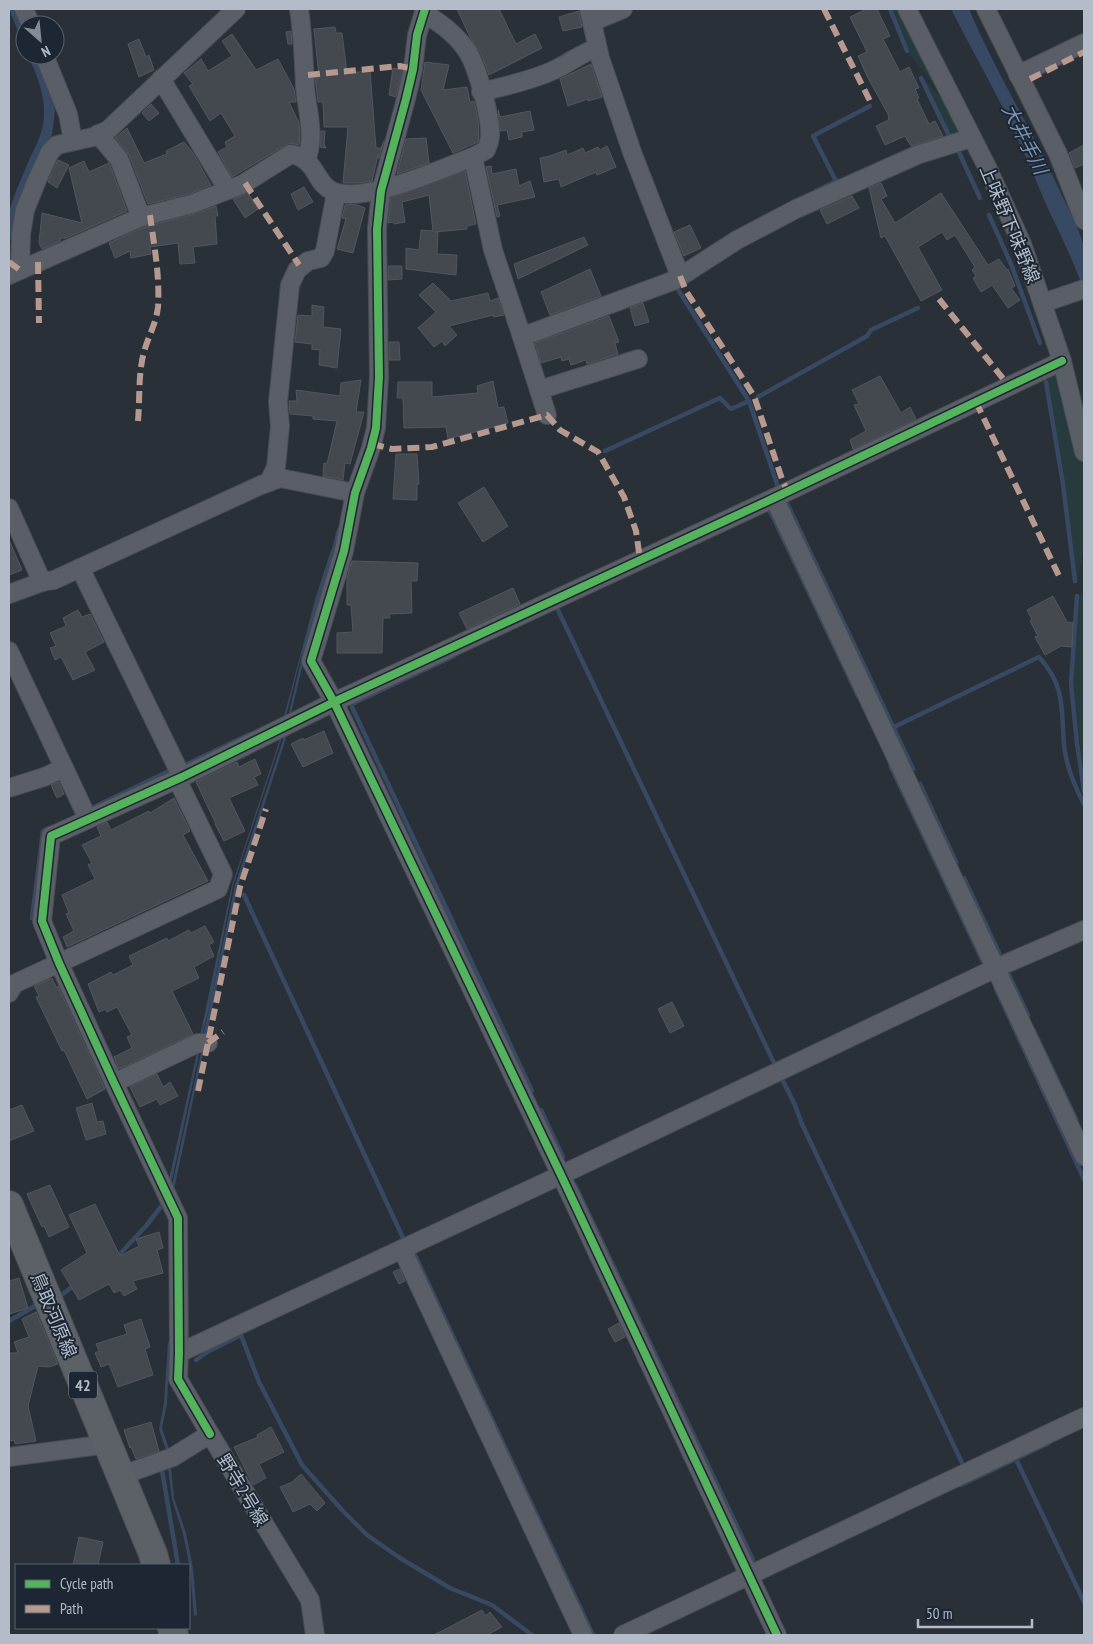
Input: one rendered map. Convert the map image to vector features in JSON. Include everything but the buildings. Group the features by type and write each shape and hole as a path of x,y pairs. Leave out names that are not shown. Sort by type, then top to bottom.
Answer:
{"main road":[{"name":"鳥取河原線","path":"9,1205 14,1233 108,1444 156,1564"}],"street":[{"path":"14,272 25,210 50,152 57,145 108,130 236,9"},
{"path":"299,9 305,90 312,131 306,160"},
{"path":"623,9 590,16 597,48 632,152 680,276"},
{"name":"上味野下味野線","path":"907,9 987,167 1048,302 1084,452"},
{"path":"986,9 1058,154 1084,220"},
{"path":"14,272 141,217 192,204 243,184 291,154 301,156 330,190 342,194 362,194 381,191 473,157 486,150 490,138 490,125 472,59 460,41 443,24 424,11 417,35 413,70 381,191 376,229 378,411 371,448 356,493 344,551 311,661 334,702 561,1176 777,1635"},
{"path":"1018,75 1084,43"},
{"path":"481,92 552,72 587,51 597,48"},
{"path":"48,65 68,114 73,141"},
{"path":"161,78 228,190"},
{"path":"98,134 119,159 141,217"},
{"path":"521,334 532,333 675,280 737,240 796,210 917,155 971,138"},
{"path":"473,157 493,250 546,415"},
{"path":"269,482 276,467 280,426 278,402 290,285 297,270 308,261 321,258 325,251 336,192"},
{"path":"1048,302 1084,289"},
{"path":"539,390 638,359"},
{"path":"210,1434 178,1379 178,1218 59,963 42,921 51,836 179,778 334,702 774,498 1062,361"},
{"path":"9,594 42,582 54,580 280,478 356,493"},
{"path":"774,498 1084,1156"},
{"path":"9,508 16,541 42,582"},
{"path":"9,993 14,984 218,889 223,874 80,568"},
{"path":"9,651 88,818"},
{"path":"9,788 44,777 64,768"},
{"path":"179,1353 561,1176 996,968 1084,930"},
{"path":"114,1083 198,1043 208,1043"},
{"path":"402,1249 583,1635"},
{"path":"623,1635 1084,1417"},
{"name":"野寺2号線","path":"120,1476 173,1457 210,1434 310,1600 315,1635"},
{"path":"9,1458 108,1444"}],"green space":[{"path":"891,9 902,9 944,93 908,53"},
{"path":"922,76 957,116 962,133 953,142"},
{"path":"1055,370 1070,401 1084,473 1084,546 1077,583 1063,474 1045,373"},
{"path":"1084,593 1084,777 1073,683 1079,595"}],"water":[{"path":"9,9 16,9 18,15 15,15 15,24"},
{"name":"大井手川","path":"951,9 969,9 990,55 1037,144 1073,219 1080,234 1085,254 1084,291 1068,250 1022,147 998,97"},
{"path":"32,65 39,65 48,85 55,110 52,135 9,243 9,212 13,198 43,126 44,107"},
{"path":"788,500 916,770 913,771 785,502"},
{"path":"331,550 337,551 309,638 290,718 288,717 302,652 285,720 283,720 315,600"},
{"path":"286,731 288,732 238,886 206,1038 203,1036 211,1001 202,1036 200,1036 232,885 282,733 233,886 212,996 235,885"},
{"path":"921,781 959,863 957,864 919,782"},
{"path":"965,875 1002,954 1000,955 962,877"},
{"path":"1035,1028 1079,1120 1077,1121 1033,1029"},
{"path":"198,1048 200,1049 171,1185 168,1184"},
{"path":"202,1048 204,1048 174,1190 187,1215 186,1259 171,1190"},
{"path":"168,1342 170,1342 167,1404 162,1428 169,1449 166,1450 159,1429 164,1403"},
{"path":"171,1467 174,1498 186,1533 193,1568 197,1615 194,1616 190,1564 172,1499 168,1468"}],"waterway":[{"path":"890,9 907,51"},
{"path":"921,78 950,138"},
{"path":"816,191 836,181 813,136 870,106"},
{"path":"957,148 980,198"},
{"path":"989,215 1011,264 1040,343"},
{"path":"675,285 749,401 778,487"},
{"path":"758,397 867,336 871,330 918,308"},
{"path":"1046,382 1063,484 1075,581"},
{"path":"605,451 720,398 731,409 749,401"},
{"path":"764,509 767,508 772,515 858,696"},
{"path":"333,554 339,530"},
{"path":"1077,596 1071,683 1084,791"},
{"path":"557,608 775,1065"},
{"path":"354,703 454,656"},
{"path":"896,726 1039,657 1048,668 1058,688 1067,760 1074,783 1084,804"},
{"path":"352,707 532,1091"},
{"path":"185,765 250,734"},
{"path":"890,765 983,962"},
{"path":"92,808 171,770"},
{"path":"32,918 43,831 49,828"},
{"path":"244,895 404,1240"},
{"path":"1009,975 1028,1015"},
{"path":"996,989 1084,1179"},
{"path":"782,1079 964,1467"},
{"path":"541,1110 563,1157"},
{"path":"575,1185 753,1560"},
{"path":"116,1258 146,1226 163,1204"},
{"path":"414,1253 593,1635"},
{"path":"60,1296 76,1284"},
{"path":"9,1321 40,1303"},
{"path":"196,1360 209,1351 241,1335 259,1382 302,1465 343,1511 367,1535 400,1558 450,1588 492,1605 532,1635"},
{"path":"961,1485 1049,1443"},
{"path":"1016,1459 1084,1602"},
{"path":"162,1470 178,1564"}],"marked path":[{"path":"824,9 872,105"},
{"path":"1030,79 1084,52"},
{"path":"308,75 400,66 413,69"},
{"path":"245,183 299,265"},
{"path":"138,421 142,360 156,319 158,307 157,272 150,215"},
{"path":"9,262 20,270"},
{"path":"38,262 39,323"},
{"path":"680,276 686,291 754,396 783,482 788,491"},
{"path":"939,299 1009,386"},
{"path":"976,402 1059,576"},
{"path":"372,444 392,449 432,447 547,415 560,430 598,452 624,497 636,531 640,559"},
{"path":"198,1091 240,887 266,809"},
{"path":"208,1043 223,1032"}],"cycle path":[{"path":"425,9 417,35 413,69 406,99 381,191 377,229 379,377 376,428 355,493 344,551 311,661 334,702 561,1175 777,1635"},
{"path":"210,1434 178,1379 178,1218 59,963 42,921 51,836 182,777 334,702 774,498 1062,361"}]}
